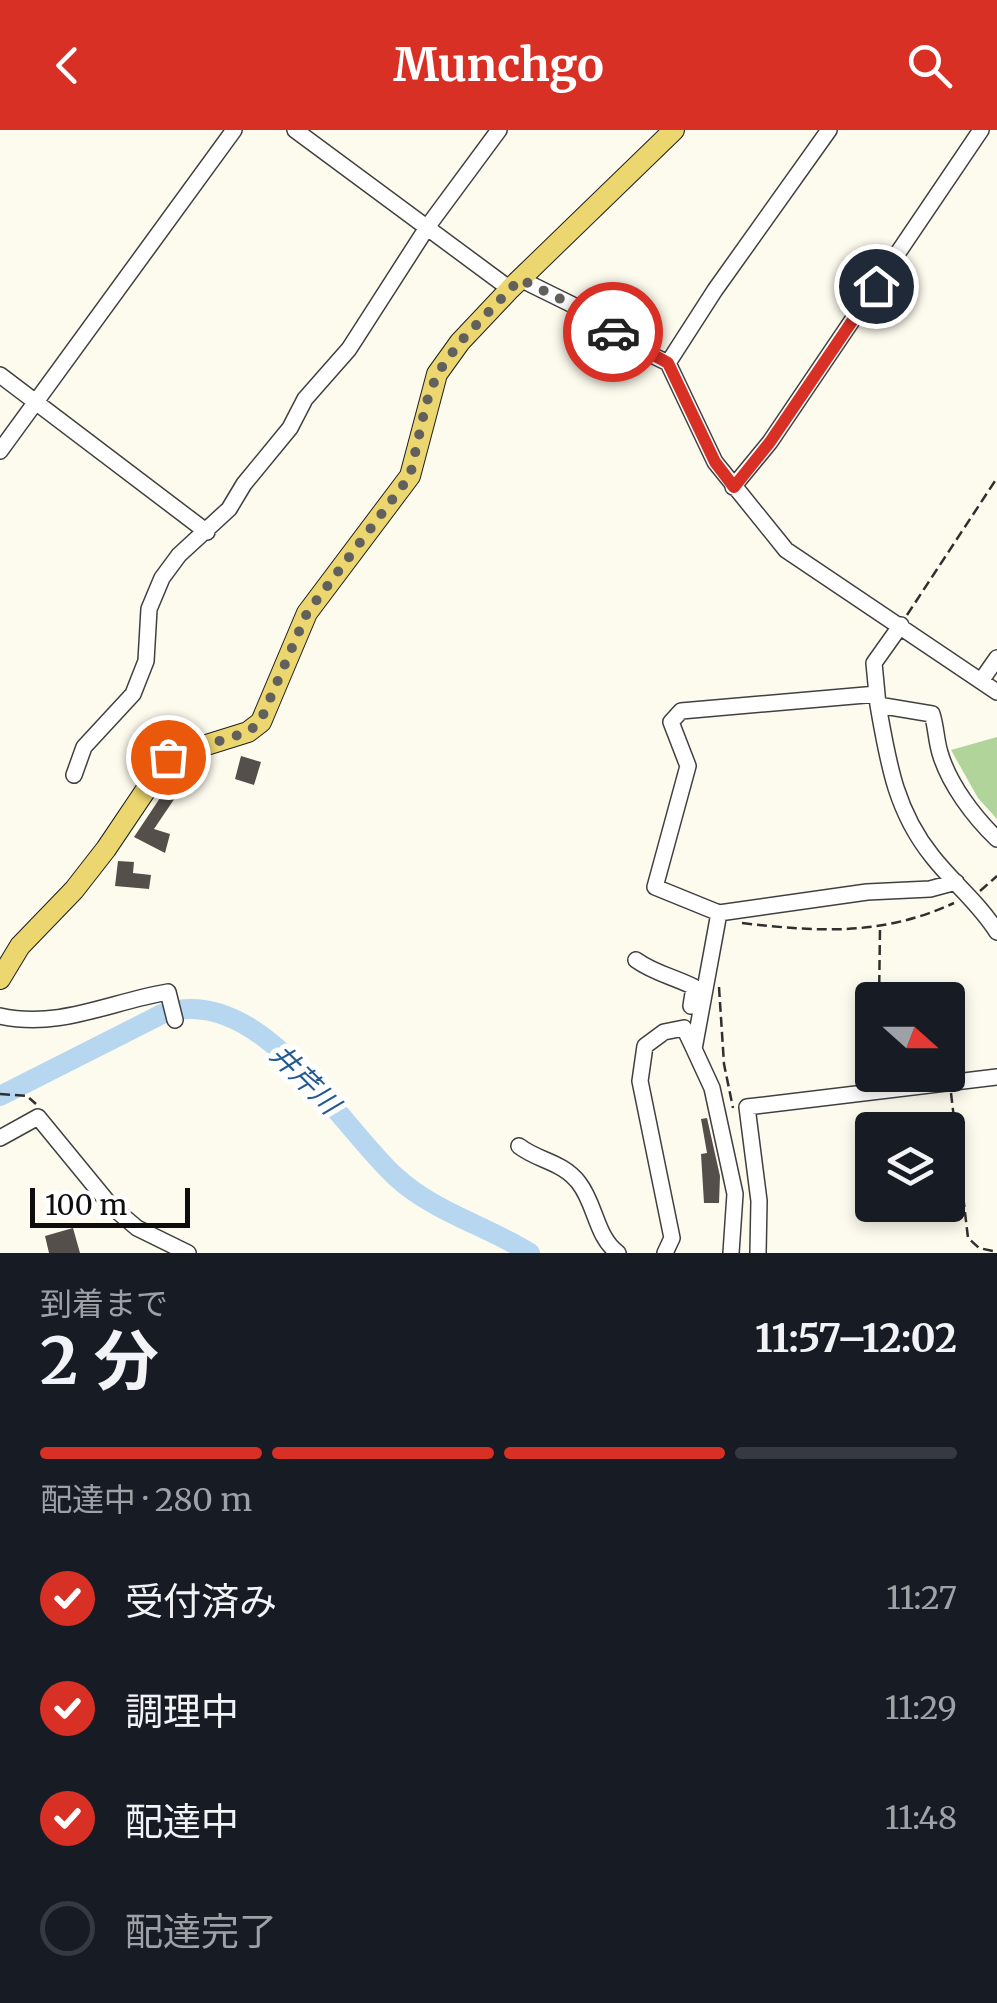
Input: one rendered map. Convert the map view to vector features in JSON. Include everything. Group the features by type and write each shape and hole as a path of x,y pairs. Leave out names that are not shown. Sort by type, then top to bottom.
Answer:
{"main road":[{"path":"0,979 20,946 74,890 106,849 168,757 248,732 260,722 307,613 410,476 437,374 460,342 515,284 674,130"}],"street":[{"path":"0,451 234,130"},
{"path":"295,130 515,284 587,312 627,343 668,363 715,462 786,550 997,692"},
{"path":"74,774 84,747 133,694 146,661 149,609 162,578 179,555 207,532 290,428 305,399 349,348 428,226 499,130"},
{"path":"668,363 715,290 830,130"},
{"path":"734,487 770,442 981,130"},
{"path":"0,375 207,532"},
{"path":"901,624 874,663 892,787 912,830 983,910 997,932"},
{"path":"981,681 997,658"},
{"path":"956,882 930,889 867,892 725,917 656,886 688,766 671,722 681,711 877,700 932,714 939,752 948,772 978,821 997,839"},
{"path":"694,1049 725,917"},
{"path":"636,960 651,972 670,975 694,986 688,1022 694,1049"},
{"path":"0,1016 28,1022 79,1016 168,992 175,1020"},
{"path":"665,1253 672,1238 640,1081 645,1046 664,1032 684,1028 712,1088 732,1176 735,1194 730,1253"},
{"path":"965,1080 997,1077"},
{"path":"758,1253 759,1201 747,1108 872,1092"},
{"path":"0,1138 38,1118 111,1206 137,1228 188,1253"},
{"path":"518,1146 532,1156 561,1166 578,1181 603,1238 618,1253"}],"path":[{"path":"901,624 997,478"},
{"path":"725,917 788,928 880,928 934,912 985,889 997,876"},
{"path":"880,928 880,982"},
{"path":"720,984 724,1064 735,1114"},
{"path":"951,1092 968,1238 979,1248 997,1252"},
{"path":"0,1094 27,1096"}],"green space":[{"path":"997,737 997,819 978,798 951,750"}],"building":[{"path":"241,756 261,762 254,785 235,779"},
{"path":"168,786 179,792 154,829 170,834 165,853 134,837"},
{"path":"118,861 134,862 133,873 151,875 149,889 115,886"},
{"path":"707,1118 720,1176 719,1203 704,1203 701,1154 707,1153 701,1119"},
{"path":"73,1228 80,1253 49,1253 45,1236"}],"waterway":[{"name":"井芹川","path":"0,1096 162,1014 197,1009 231,1018 263,1036 293,1062 373,1153 411,1189 530,1253"}],"way so far":[{"path":"168,757 248,732 260,722 307,613 410,476 437,374 460,342 520,279 587,312 613,332"}],"route":[{"path":"613,332 668,363 715,462 734,487 770,442 876,286"}]}
